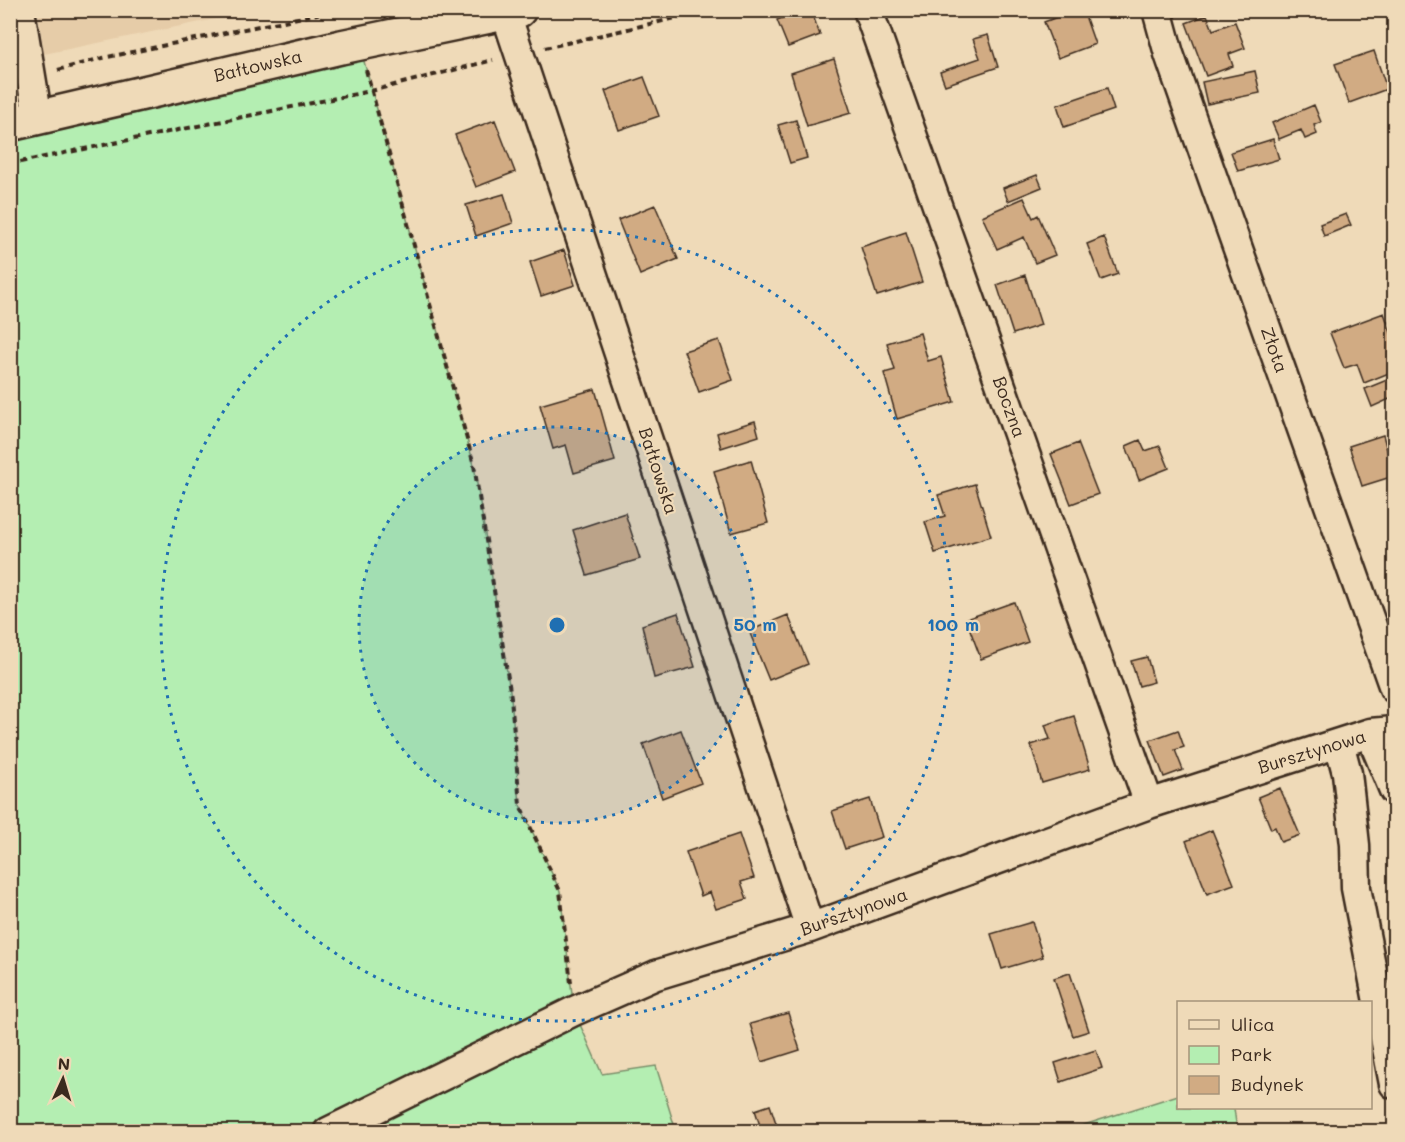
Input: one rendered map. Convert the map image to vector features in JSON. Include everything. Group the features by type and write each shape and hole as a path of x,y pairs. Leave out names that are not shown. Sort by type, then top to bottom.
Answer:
{"main road":[{"name":"Bałtowska","path":"24,121 359,43 411,21 512,12"}],"street":[{"path":"20,10 32,77 24,121"},
{"name":"Boczna","path":"868,10 1149,804"},
{"name":"Złota","path":"1157,10 1181,88 1395,688"},
{"name":"Bałtowska","path":"512,12 519,54 810,928"},
{"path":"1382,732 1395,790"},
{"name":"Bursztynowa","path":"328,1131 574,1011 656,975 810,928 1149,804 1339,743 1382,732"},
{"path":"1339,743 1347,773 1354,835 1356,888 1395,1084"}],"path":[{"path":"32,77 98,59 337,10"},
{"path":"10,164 371,91 711,10"},
{"path":"359,43 474,465 511,697 520,805 560,891 574,1011"}],"shaded area":[{"path":"38,10 254,10 254,11 44,54"}],"green space":[{"path":"359,43 474,465 511,697 520,805 560,891 574,1011 602,1074 656,1066 676,1131 11,1131 10,143 38,119"},
{"path":"1177,1095 1177,1109 1234,1109 1237,1131 1065,1131"}],"building":[{"path":"804,10 811,10 820,35 788,47 777,20"},
{"path":"1076,10 1083,10 1095,44 1058,58 1044,22"},
{"path":"1115,10 1140,10 1140,11 1116,17"},
{"path":"1207,15 1213,30 1235,22 1245,48 1229,54 1233,66 1206,76 1186,23"},
{"path":"988,35 998,67 945,85 940,72 980,58 973,39"},
{"path":"1374,51 1387,89 1349,103 1335,64"},
{"path":"834,59 851,113 807,126 791,73"},
{"path":"1255,71 1260,93 1207,104 1202,82"},
{"path":"644,77 659,116 619,130 605,91"},
{"path":"1107,88 1114,110 1064,127 1057,105"},
{"path":"1314,105 1321,122 1314,125 1317,134 1305,139 1301,130 1279,139 1272,123"},
{"path":"495,120 515,172 476,187 455,135"},
{"path":"796,120 807,158 790,163 778,125"},
{"path":"1273,139 1279,159 1238,171 1231,152"},
{"path":"1037,175 1042,187 1008,201 1003,188"},
{"path":"504,194 513,223 476,236 466,205"},
{"path":"1024,198 1033,218 1038,215 1055,255 1035,263 1024,237 997,249 982,216"},
{"path":"655,205 678,259 640,275 618,220"},
{"path":"1346,214 1351,225 1324,236 1320,224"},
{"path":"906,232 922,282 877,296 861,247"},
{"path":"1104,237 1118,274 1101,280 1087,244"},
{"path":"564,250 575,285 541,296 530,262"},
{"path":"1025,275 1041,325 1013,334 997,285"},
{"path":"1384,313 1394,341 1394,371 1364,383 1357,364 1344,368 1330,333"},
{"path":"920,333 928,361 941,357 954,402 897,419 884,373 895,370 887,343"},
{"path":"719,340 733,380 699,392 684,351"},
{"path":"1394,377 1394,397 1372,407 1365,389"},
{"path":"595,389 615,461 574,473 566,445 553,449 540,405"},
{"path":"755,421 759,436 721,448 717,433"},
{"path":"1383,435 1394,476 1362,486 1349,446"},
{"path":"1140,440 1145,451 1160,446 1169,468 1139,480 1126,446"},
{"path":"1078,443 1098,494 1071,504 1051,454"},
{"path":"751,460 768,523 731,533 714,471"},
{"path":"975,484 991,536 935,553 925,522 945,516 938,495"},
{"path":"625,513 640,559 587,575 573,530"},
{"path":"1014,602 1028,642 981,659 966,619"},
{"path":"678,613 695,667 654,678 642,625"},
{"path":"788,615 808,664 769,680 749,631"},
{"path":"1147,657 1154,682 1139,686 1131,661"},
{"path":"1074,716 1090,769 1042,783 1031,745 1050,739 1045,725"},
{"path":"681,730 701,783 662,798 643,744"},
{"path":"1178,730 1184,747 1175,750 1183,770 1164,777 1150,740"},
{"path":"1280,788 1300,835 1281,842 1275,827 1271,829 1258,797"},
{"path":"870,799 882,837 845,849 832,811"},
{"path":"1212,830 1234,884 1207,894 1186,841"},
{"path":"739,834 754,878 741,882 747,899 716,909 710,892 701,896 686,852"},
{"path":"1032,922 1043,957 1002,969 991,934"},
{"path":"1070,973 1089,1031 1073,1036 1054,978"},
{"path":"788,1013 800,1050 762,1062 750,1024"},
{"path":"1096,1050 1102,1068 1061,1082 1055,1063"},
{"path":"770,1105 779,1132 762,1132 755,1110"}]}
